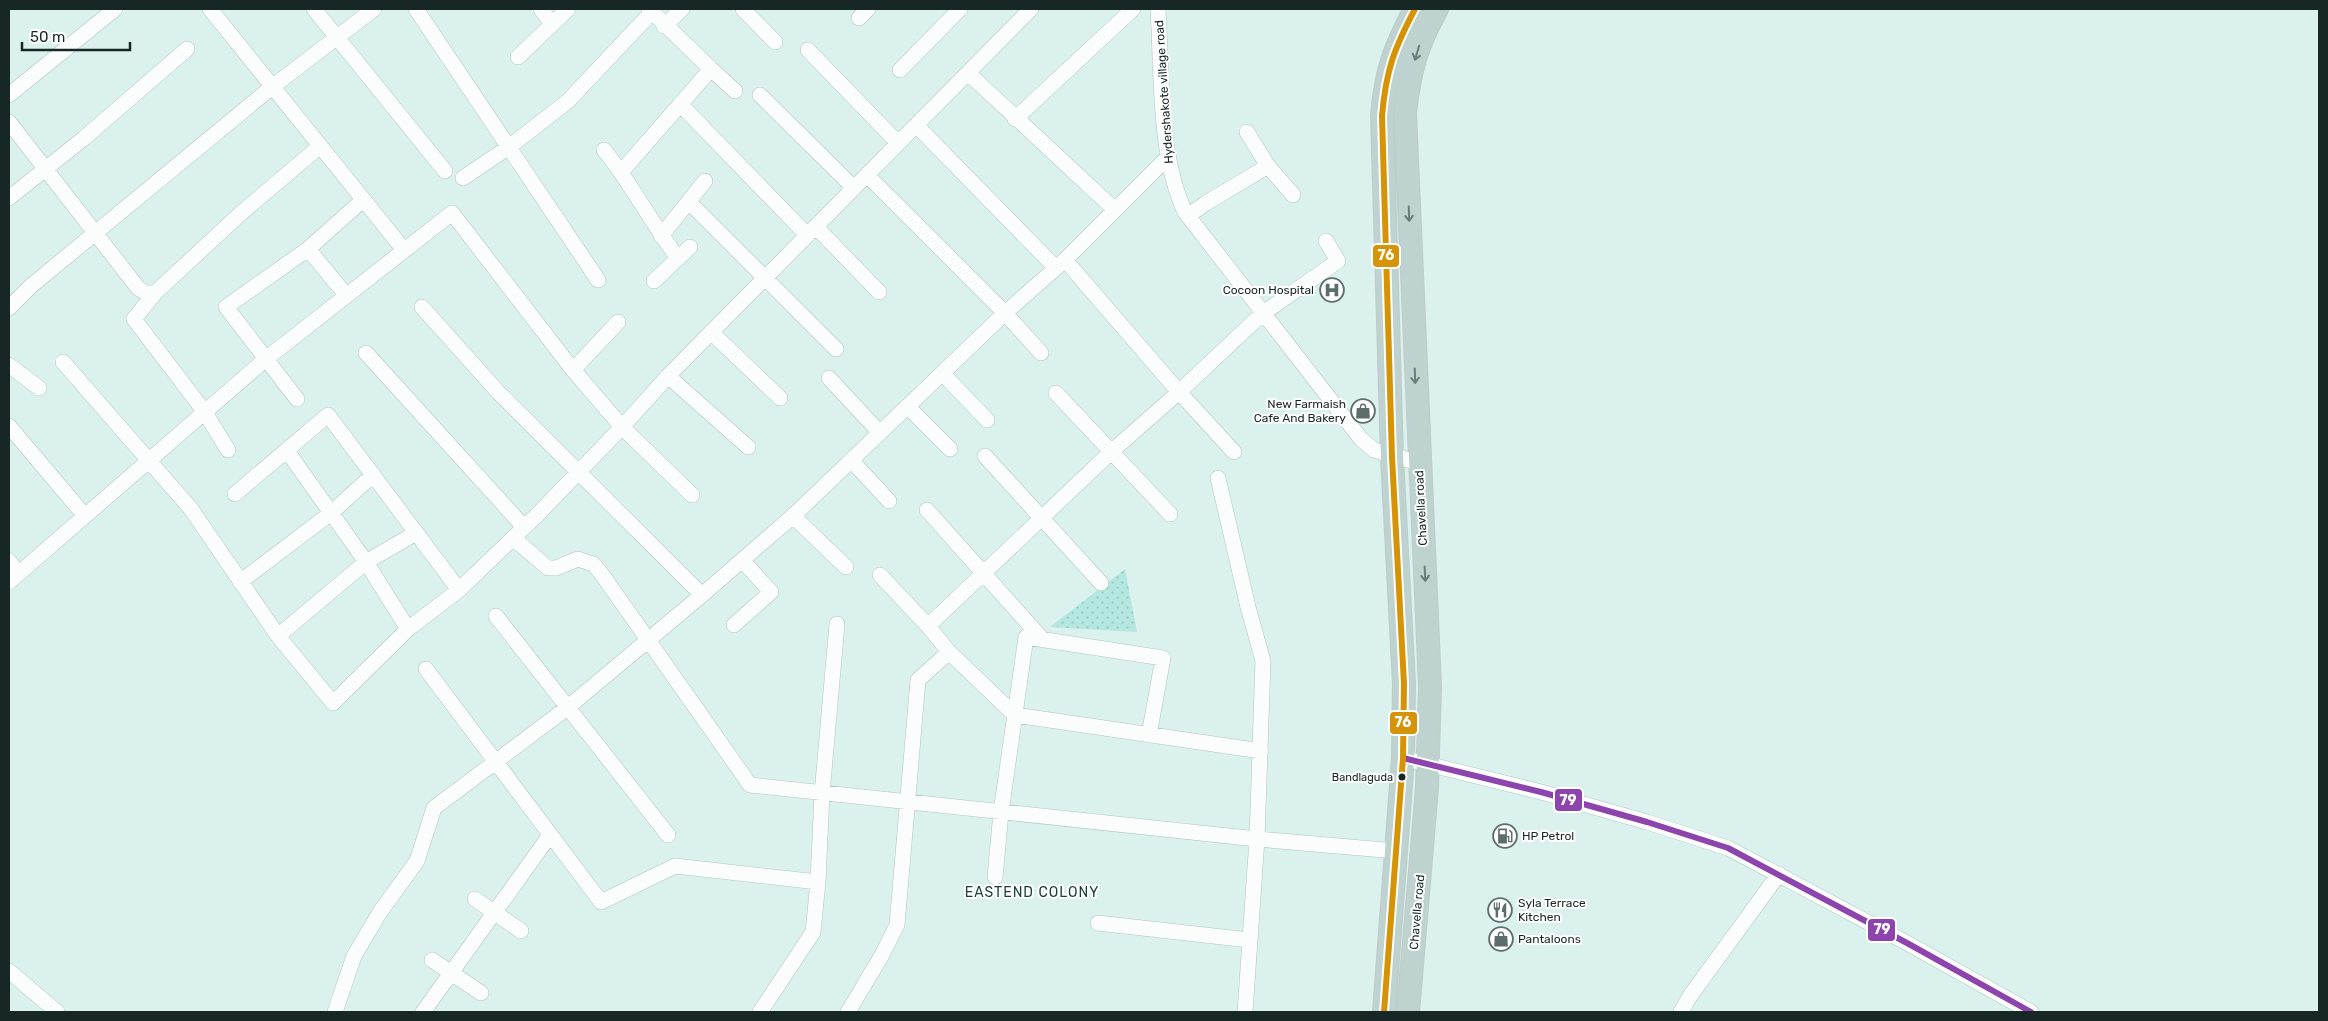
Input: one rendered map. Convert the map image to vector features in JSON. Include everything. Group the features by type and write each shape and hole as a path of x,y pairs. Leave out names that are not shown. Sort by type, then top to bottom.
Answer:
{"highway":[{"name":"Chavella road","path":"1384,1012 1403,758 1404,684 1392,456 1382,116 1385,81 1395,46 1415,9"},
{"name":"Chavella road","path":"1408,1012 1423,846 1430,686 1405,113 1410,76 1421,39 1437,9"}],"street":[{"path":"9,95 115,9"},
{"path":"210,9 319,147 404,250"},
{"path":"314,9 445,172"},
{"path":"9,308 31,286 272,87 374,9"},
{"path":"416,9 598,280"},
{"path":"541,9 552,24"},
{"path":"518,57 568,9"},
{"path":"664,26 682,9"},
{"path":"743,9 775,42"},
{"path":"900,70 960,9"},
{"path":"64,362 191,509 278,636 333,703 408,629 459,590 513,538 622,427 711,332 868,176 898,143 1031,9"},
{"path":"1015,119 1132,9"},
{"name":"Hydershakote village road","path":"1158,9 1167,158 1176,192 1188,216 1262,314 1361,439 1374,450 1419,463"},
{"path":"463,178 509,147 568,101 650,11 735,91"},
{"path":"9,198 187,50"},
{"path":"808,50 898,143"},
{"path":"622,171 711,69"},
{"path":"968,73 1015,119 1114,209"},
{"path":"760,95 854,188"},
{"path":"680,104 811,231 879,292"},
{"path":"9,122 138,288 146,293 155,293"},
{"path":"916,125 1060,263 1234,452"},
{"path":"1246,132 1268,166 1293,195"},
{"path":"228,450 204,411 134,320 155,293 240,214 319,147"},
{"path":"604,150 622,171 661,236 678,258"},
{"path":"335,1012 354,956 380,912 417,861 434,808 567,708 793,516 1005,313 1060,263 1167,158"},
{"path":"1188,216 1268,166"},
{"path":"868,176 1005,313 1041,353"},
{"path":"661,236 690,203 705,181"},
{"path":"298,399 226,307 308,249 363,200"},
{"path":"690,203 836,349"},
{"path":"9,561 14,578 267,358 452,213 573,370 622,427 692,495"},
{"path":"928,626 982,572 1262,314 1338,261 1326,241"},
{"path":"654,281 690,247"},
{"path":"308,249 346,295"},
{"path":"422,307 498,392 702,595"},
{"path":"573,370 618,322"},
{"path":"711,332 780,398"},
{"path":"366,353 524,527"},
{"path":"9,365 39,388"},
{"path":"943,374 987,420"},
{"path":"668,376 748,447"},
{"path":"829,378 880,433"},
{"path":"1056,393 1170,514"},
{"path":"908,407 950,449"},
{"path":"235,494 328,415 459,590"},
{"path":"9,426 85,516"},
{"path":"287,451 366,562 408,629"},
{"path":"985,456 1101,583"},
{"path":"851,460 889,501"},
{"path":"240,582 331,513 373,475"},
{"path":"1218,478 1263,661 1257,839 1249,940 1246,1012"},
{"path":"927,510 1043,640"},
{"path":"793,516 846,567"},
{"path":"278,636 366,562 416,532"},
{"path":"513,538 548,568 556,568 578,559 593,564 650,639 750,785 1257,839 1396,851"},
{"path":"734,625 771,592 742,560"},
{"path":"880,575 928,626 949,652 1015,715 1261,751"},
{"path":"496,616 668,835"},
{"path":"760,1012 813,932 818,882 822,794 837,624"},
{"path":"995,877 1001,812 1026,637 1163,658 1149,735"},
{"path":"848,1012 882,955 897,925 918,680 949,652"},
{"path":"426,669 601,902 675,866 818,882"},
{"path":"1403,758 1541,792 1648,822 1728,848 2031,1012"},
{"path":"423,1012 550,834"},
{"path":"1682,1012 1690,996 1779,874"},
{"path":"475,900 521,931"},
{"path":"1098,923 1249,940"},
{"path":"432,960 481,993"},
{"path":"9,971 57,1012"}],"green space":[{"path":"1125,569 1137,632 1050,627"}],"transit line":[{"name":"76","path":"1384,1012 1403,758 1404,684 1392,457 1382,116 1386,85 1392,60 1415,9"},
{"name":"79","path":"1403,758 1541,792 1647,822 1728,848 1907,943 2031,1012"}],"place":[{"name":"Cocoon Hospital","path":"1332,290"},
{"name":"New Farmaish Cafe And Bakery","path":"1363,411"},
{"name":"Bandlaguda","path":"1402,777"},
{"name":"HP Petrol","path":"1505,836"},
{"name":"Syla Terrace Kitchen","path":"1500,910"},
{"name":"Pantaloons","path":"1501,939"}],"district":[{"name":"EASTEND COLONY","path":"1032,892"}]}
